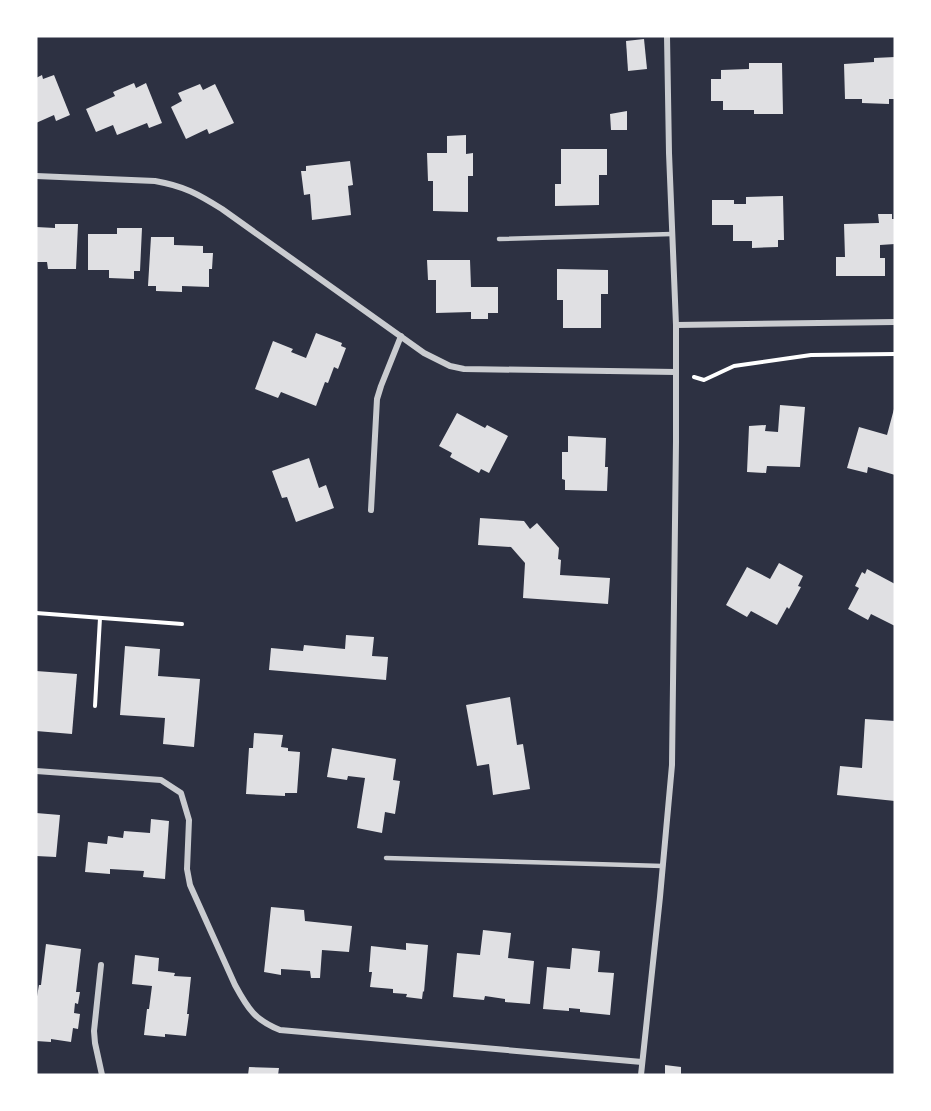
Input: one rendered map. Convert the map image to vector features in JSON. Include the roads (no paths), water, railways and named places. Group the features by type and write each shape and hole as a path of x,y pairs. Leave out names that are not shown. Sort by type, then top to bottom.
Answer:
{"street":[{"path":"641,1075 663,866 672,743 676,325 667,36"},
{"path":"36,176 155,182 188,189 222,209 401,336 450,366 464,369 676,372"},
{"path":"676,325 895,322"},
{"path":"371,510 377,399 401,336"},
{"path":"36,771 161,780 181,793 189,820 187,869 190,885 243,1000 265,1024 280,1030 642,1062"},
{"path":"101,964 94,1031 102,1075"}],"lane":[{"path":"499,239 672,234"},
{"path":"386,858 663,866"}]}
